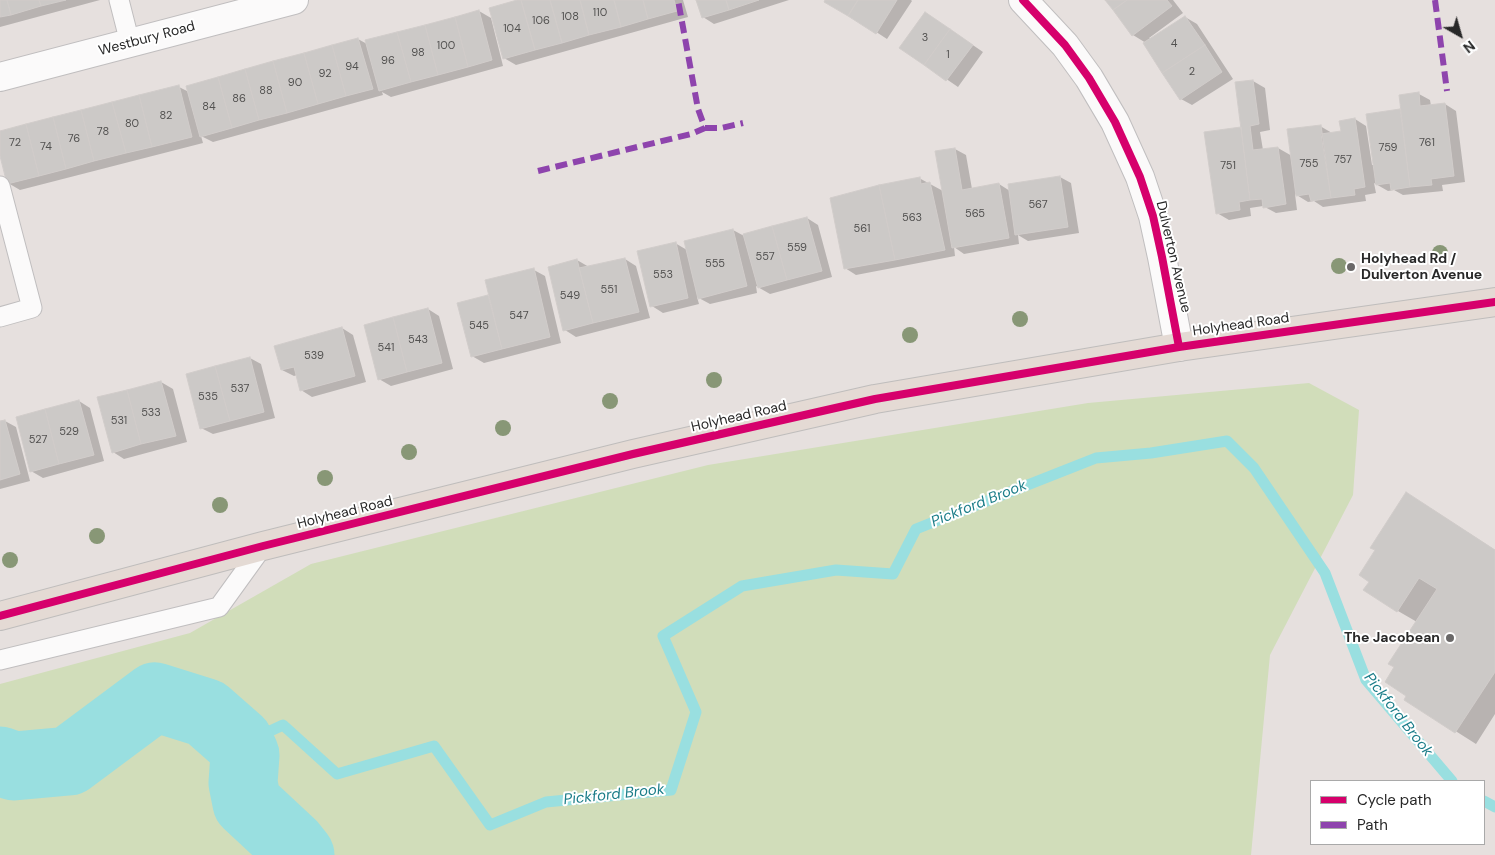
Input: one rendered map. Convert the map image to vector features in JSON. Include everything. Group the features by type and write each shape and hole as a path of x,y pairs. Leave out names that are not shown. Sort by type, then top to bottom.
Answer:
{"highway":[{"name":"Holyhead Road","path":"0,616 262,546 633,454 875,399 1179,347 1495,302"}],"street":[{"name":"Westbury Road","path":"0,77 294,0"},
{"name":"Dulverton Avenue","path":"1023,0 1065,45 1089,78 1115,122 1140,177 1153,216 1179,347"}],"lane":[{"path":"119,0 130,43"},
{"path":"0,186 32,308 0,317"},
{"path":"0,660 219,607 262,546"}],"green space":[{"path":"1309,383 1359,410 1353,495 1270,655 1251,855 0,855 0,684 190,633 311,564 708,465 1088,403"}],"building":[{"path":"0,0 7,0 11,15 0,17"},
{"path":"7,0 39,0 41,6 11,15"},
{"path":"39,0 66,0 41,6"},
{"path":"521,0 535,50 503,59 489,8"},
{"path":"521,0 550,0 562,43 535,50"},
{"path":"550,0 580,0 589,35 562,43"},
{"path":"580,0 614,0 621,27 589,35"},
{"path":"614,0 643,0 648,19 621,27"},
{"path":"643,0 674,0 677,11 648,19"},
{"path":"696,0 726,0 729,10 702,18"},
{"path":"726,0 759,0 729,10"},
{"path":"825,0 858,0 848,16 824,2"},
{"path":"858,0 897,0 876,34 848,16"},
{"path":"1105,0 1127,0 1113,10"},
{"path":"1127,0 1167,0 1172,6 1132,36 1113,10"},
{"path":"479,10 492,60 468,67 455,17"},
{"path":"925,12 950,29 924,65 899,48"},
{"path":"1185,16 1205,45 1162,73 1143,43"},
{"path":"455,17 468,67 438,75 425,25"},
{"path":"425,25 438,75 411,82 397,32"},
{"path":"950,29 973,45 946,81 924,65"},
{"path":"397,32 411,82 379,91 365,40"},
{"path":"358,38 373,89 346,96 332,45"},
{"path":"332,45 346,96 318,104 304,53"},
{"path":"1205,45 1222,72 1180,100 1162,73"},
{"path":"304,53 318,104 287,113 273,61"},
{"path":"273,61 287,113 259,120 245,69"},
{"path":"245,69 259,120 232,128 218,77"},
{"path":"218,77 232,128 200,137 186,86"},
{"path":"1253,80 1259,124 1250,126 1253,150 1278,147 1286,204 1263,208 1262,199 1250,200 1235,82"},
{"path":"179,85 192,137 152,147 139,95"},
{"path":"1419,92 1420,106 1445,103 1454,176 1431,179 1432,185 1410,187 1399,95"},
{"path":"139,95 152,147 126,153 112,102"},
{"path":"112,102 126,153 94,161 81,110"},
{"path":"1400,109 1410,187 1391,190 1390,183 1376,185 1366,114"},
{"path":"81,110 94,161 66,169 53,117"},
{"path":"53,117 66,169 39,176 26,124"},
{"path":"1355,118 1365,187 1354,189 1355,195 1331,198 1321,134 1341,131 1339,121"},
{"path":"26,124 39,176 7,184 0,156 0,131"},
{"path":"1321,125 1331,198 1311,201 1309,194 1296,196 1287,129"},
{"path":"1241,127 1250,200 1239,202 1240,210 1216,214 1204,132"},
{"path":"955,148 962,190 999,183 1009,238 952,248 935,151"},
{"path":"1060,176 1068,227 1015,235 1008,184"},
{"path":"920,177 921,184 930,182 945,250 895,260 879,185"},
{"path":"879,185 895,260 844,269 830,198"},
{"path":"807,217 822,271 787,280 772,226"},
{"path":"772,226 787,280 758,288 743,234"},
{"path":"733,229 747,286 698,299 684,241"},
{"path":"676,242 688,298 650,307 637,251"},
{"path":"625,258 639,312 593,323 579,268"},
{"path":"577,259 593,323 563,331 548,267"},
{"path":"534,268 550,337 502,349 485,280"},
{"path":"488,295 502,349 471,357 457,303"},
{"path":"428,308 442,363 407,372 393,317"},
{"path":"393,317 407,372 378,380 364,325"},
{"path":"342,327 355,376 300,391 294,367 281,370 274,346"},
{"path":"250,357 264,412 230,421 215,366"},
{"path":"215,366 230,421 200,429 186,374"},
{"path":"161,381 176,436 141,444 127,390"},
{"path":"127,390 141,444 112,453 97,397"},
{"path":"79,400 94,455 59,464 45,409"},
{"path":"45,409 59,464 30,472 16,417"},
{"path":"5,420 20,474 0,480 0,421"},
{"name":"The Jacobean","path":"1406,492 1495,550 1495,672 1455,733 1404,700 1406,696 1385,682 1394,667 1388,664 1437,589 1419,578 1397,612 1363,590 1369,582 1359,575 1375,550 1370,548"}],"waterway":[{"name":"Pickford Brook","path":"239,742 253,739 283,725 337,774 434,746 490,825 546,802 671,790 696,712 663,636 742,586 836,570 893,574 916,529 1096,458 1151,453 1227,441 1254,468 1325,573 1366,680 1451,780"},
{"path":"0,761 14,766 69,761 155,697 206,713 239,742 245,755 243,783 247,803 292,845 300,855"},
{"name":"Pickford Brook","path":"1485,802 1495,807"}],"marked path":[{"path":"538,171 691,134 705,128 698,109 678,0"},
{"path":"1435,0 1447,91"},
{"path":"705,128 721,128 743,123"}],"cycle path":[{"path":"1023,0 1065,45 1089,78 1115,122 1140,177 1153,216 1179,347"},
{"path":"0,616 263,546 633,454 875,399 1179,347 1495,302"}],"place":[{"name":"Holyhead Rd / Dulverton Avenue","path":"1351,267"},
{"name":"The Jacobean","path":"1450,638"}]}
